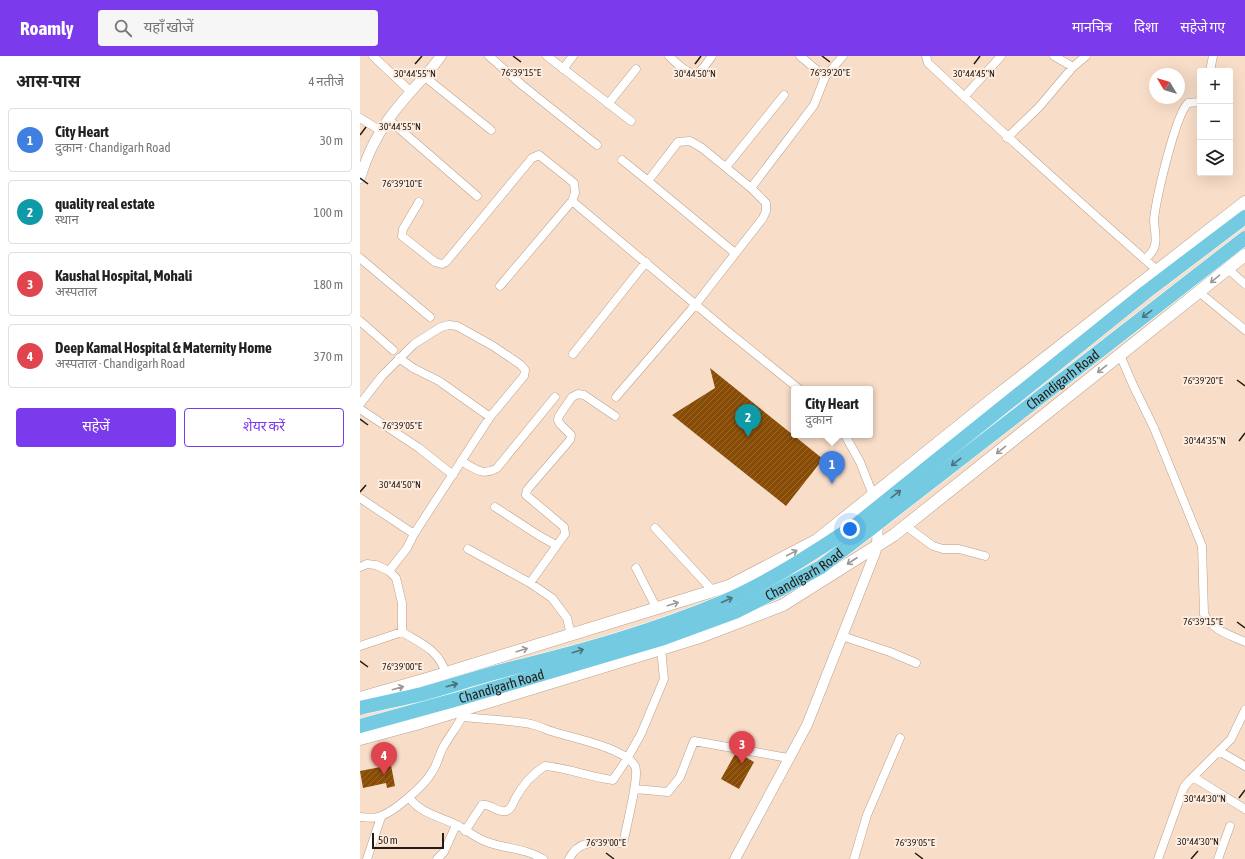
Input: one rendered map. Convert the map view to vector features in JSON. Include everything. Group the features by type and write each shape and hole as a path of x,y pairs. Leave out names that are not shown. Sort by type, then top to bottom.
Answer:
{"highway":[{"path":"360,708 421,694 509,669 534,664 646,632 747,591 811,554 856,525 1146,292 1245,217"},
{"name":"Chandigarh Road","path":"360,726 458,700 664,638 735,612 779,590 821,566 878,523 1245,238"}],"main road":[{"path":"360,698 446,674 729,586 817,540 988,403 1245,202"},
{"path":"360,739 464,713 700,637 783,605 906,526 1245,255"}],"street":[{"path":"373,56 411,92"},
{"path":"360,178 388,119 425,77 441,56"},
{"path":"490,56 596,145"},
{"path":"547,56 630,121"},
{"path":"563,69 573,56"},
{"path":"669,56 693,74 698,74 712,56"},
{"path":"800,56 825,76"},
{"path":"751,188 814,105 825,76 843,56"},
{"path":"926,56 928,63 1007,138 1157,270"},
{"path":"964,97 1001,56"},
{"path":"1054,56 1073,67"},
{"path":"1007,138 1039,107 1073,67 1086,56"},
{"path":"1211,68 1213,56"},
{"path":"608,104 636,69"},
{"path":"425,77 491,130"},
{"path":"726,167 784,95"},
{"path":"1145,259 1151,254 1156,244 1154,220 1162,179 1179,120 1184,107 1188,103 1197,102"},
{"path":"360,118 381,131"},
{"path":"388,119 477,196"},
{"path":"616,397 696,304 763,218 766,211 766,203 751,188 702,148 690,141 678,142 648,180"},
{"path":"419,202 403,229 402,236 432,260 440,264 446,262 536,155 543,157 574,183 575,193 572,201 500,286"},
{"path":"622,160 736,253"},
{"path":"572,201 795,386"},
{"path":"360,258 430,317"},
{"path":"573,354 646,262"},
{"path":"1228,269 1245,284"},
{"path":"1199,292 1245,330"},
{"path":"360,322 393,350"},
{"path":"360,404 382,376 414,344 441,327 449,325 457,326 493,346 521,365 525,370 524,376 490,417 460,461 453,475 414,534 407,548 389,571"},
{"path":"1120,355 1154,428 1202,546 1204,614 1212,626 1245,642"},
{"path":"399,358 413,368 439,381 490,417"},
{"path":"530,583 565,534 564,527 526,495 527,490 567,446 570,440 571,435 560,424 558,420 559,416 572,397 578,394 584,395 616,416"},
{"path":"460,461 484,473 490,472 497,468 555,397"},
{"path":"360,409 419,448 453,475"},
{"path":"735,859 807,725 877,545 878,517 874,495 860,462 847,438"},
{"path":"360,498 414,534"},
{"path":"495,507 556,545"},
{"path":"906,526 933,546 943,549 959,549 985,556"},
{"path":"655,528 713,591"},
{"path":"468,549 530,583 552,598 567,618 571,635"},
{"path":"360,567 367,564 376,564 389,571 396,578 402,603 402,632"},
{"path":"636,568 657,609"},
{"path":"360,646 402,632 430,649 443,662 446,674"},
{"path":"842,636 890,652 916,663"},
{"path":"465,831 482,805 486,804 505,811 510,809 525,783 545,766 613,780 641,734 664,678 661,649"},
{"path":"1158,859 1184,787 1231,739 1243,720 1245,710"},
{"path":"360,817 381,817 400,805 418,789 432,774 442,749 464,713 494,719 533,724 613,750 635,766 636,772 634,789 624,840 620,843 596,842 581,845 568,859"},
{"path":"854,859 867,815 900,738"},
{"path":"634,789 668,792 680,777 694,741 788,758"},
{"path":"1219,751 1245,766"},
{"path":"1193,777 1245,809"},
{"path":"409,796 412,802 429,814 456,825 486,842 530,852 543,859"},
{"path":"367,859 381,817"},
{"path":"437,859 444,852 456,825"},
{"path":"1218,859 1230,826"}],"building":[{"path":"710,368 791,433 791,438 797,438 823,459 786,506 672,415 715,388"},
{"path":"735,754 742,755 754,762 739,789 721,779"},
{"path":"391,765 395,786 387,788 386,783 363,788 360,771"}],"place":[{"name":"quality real estate","path":"748,437"},
{"name":"City Heart","path":"832,484"},
{"name":"Kaushal Hospital, Mohali","path":"742,764"},
{"name":"Deep Kamal Hospital & Maternity Home","path":"384,775"}]}
